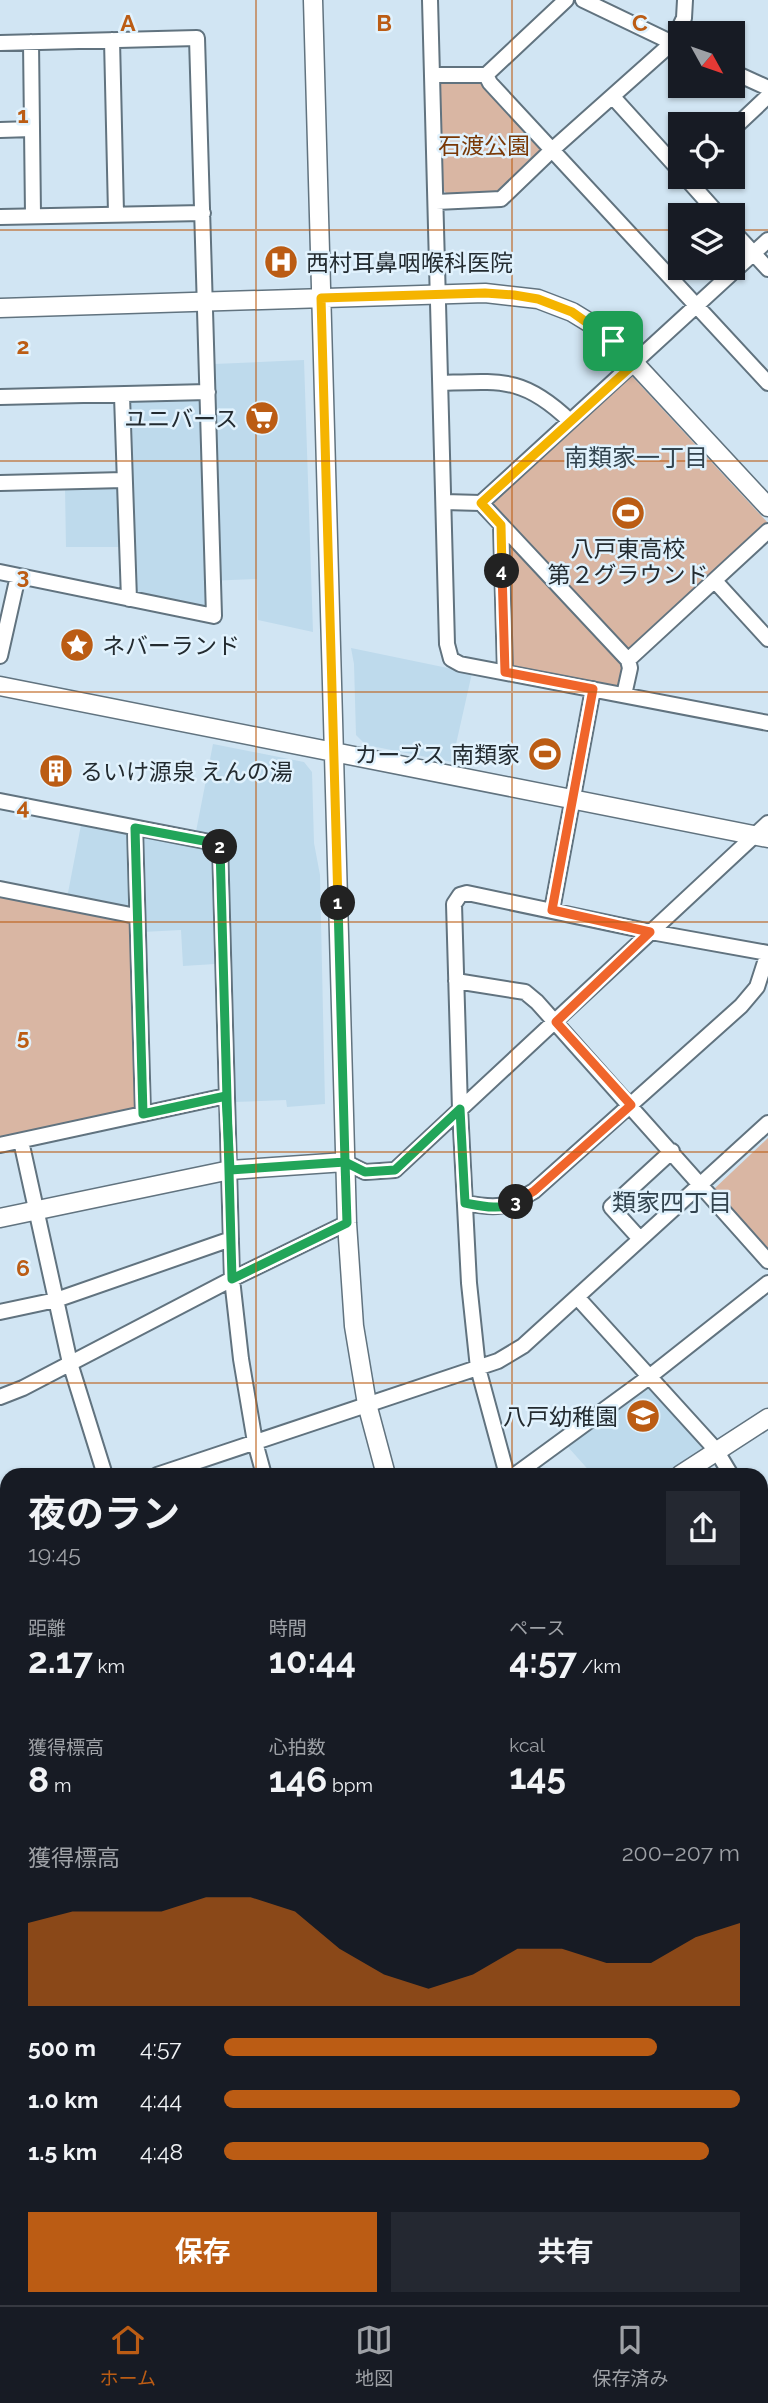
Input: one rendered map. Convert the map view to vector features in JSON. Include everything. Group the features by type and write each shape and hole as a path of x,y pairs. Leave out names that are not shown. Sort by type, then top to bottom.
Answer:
{"street":[{"path":"313,0 347,1223 354,1326 367,1404 384,1468"},
{"path":"430,0 447,644 450,659 460,664 768,723"},
{"path":"433,75 486,75 566,0"},
{"path":"583,0 668,41"},
{"path":"683,21 685,0"},
{"path":"0,43 197,38 214,616 0,572"},
{"path":"112,40 117,213"},
{"path":"31,42 33,215"},
{"path":"436,202 501,199 553,149 668,52"},
{"path":"486,75 490,83 768,383"},
{"path":"746,78 768,88"},
{"path":"745,118 768,96"},
{"path":"613,97 668,158"},
{"path":"0,130 32,129"},
{"path":"696,189 708,203"},
{"path":"0,216 203,213"},
{"path":"444,502 481,503 768,240"},
{"path":"745,244 768,269"},
{"path":"0,308 485,293 538,299 572,312 613,341 768,508"},
{"path":"442,383 507,383 526,388 547,400 570,421"},
{"path":"0,397 208,392"},
{"path":"122,396 129,598"},
{"path":"0,483 124,480"},
{"path":"481,503 628,660 630,668 624,695"},
{"path":"501,525 505,672"},
{"path":"628,660 768,531"},
{"path":"0,656 18,576"},
{"path":"715,581 768,639"},
{"path":"0,687 573,800 764,832"},
{"path":"552,910 593,689"},
{"path":"0,801 220,844 232,1279 255,1442 262,1468"},
{"path":"135,828 143,1114"},
{"path":"0,1218 230,1170 345,1162 365,1172 395,1170 650,932 764,832"},
{"path":"0,889 136,916"},
{"path":"465,1203 510,1206 534,1191 741,1006 757,987 768,953 650,932 467,893 460,895 454,904 460,1109 469,1283 478,1368 505,1468"},
{"path":"456,981 525,992 631,1105 768,1261"},
{"path":"0,1145 226,1096"},
{"path":"179,1468 498,1361 523,1346 768,1122"},
{"path":"21,1141 70,1363 103,1468"},
{"path":"640,1239 611,1207 672,1151"},
{"path":"0,1397 23,1388 232,1279 347,1223"},
{"path":"0,1312 56,1300 231,1239"},
{"path":"525,1468 649,1377 768,1283"},
{"path":"577,1297 716,1450 727,1468"},
{"path":"690,1468 768,1418"}],"shaded area":[{"path":"304,360 313,632 258,620 257,579 206,581 207,608 131,593 131,547 66,547 65,487 129,485 127,402 215,400 214,364"},
{"path":"351,648 472,673 452,762 366,745 356,735"},
{"path":"213,744 304,762 312,772 314,843 320,875 325,1104 287,1107 286,1100 234,1102 231,963 183,966 181,930 142,932 141,913 67,898 81,825 193,847"},
{"name":"八戸幼稚園","path":"643,1388 653,1389 703,1444 700,1454 679,1468 587,1468 568,1447"}],"green space":[{"name":"石渡公園","path":"481,80 543,150 499,193 448,195 443,190 440,85 444,81"},
{"name":"八戸東高校 第２グラウンド","path":"630,374 768,526 627,653 488,503"},
{"path":"515,545 625,667 621,684 616,687 515,667 511,661 508,549"},
{"path":"0,895 127,920 132,924 138,1108 135,1112 0,1140"},
{"path":"768,1138 768,1248 714,1189"}],"place":[{"name":"西村耳鼻咽喉科医院","path":"281,262"},
{"name":"ユニバース","path":"262,418"},
{"name":"八戸東高校 第２グラウンド","path":"628,513"},
{"name":"ネバーランド","path":"77,645"},
{"name":"カーブス 南類家","path":"545,754"},
{"name":"るいけ源泉 えんの湯","path":"56,771"},
{"name":"八戸幼稚園","path":"643,1416"}],"district":[{"name":"南類家一丁目","path":"636,457"},
{"name":"類家四丁目","path":"672,1202"}],"route":[{"path":"613,341 572,312 538,299 514,295 485,293 321,298 345,1162 230,1170 226,1096 143,1114 135,828 220,844 230,1170 232,1279 347,1223 345,1162 365,1172 395,1170 460,1109 465,1203 510,1206 534,1191 631,1105 556,1022 650,932 552,910 593,689 505,672 501,525 481,503 635,363 613,341"}]}
